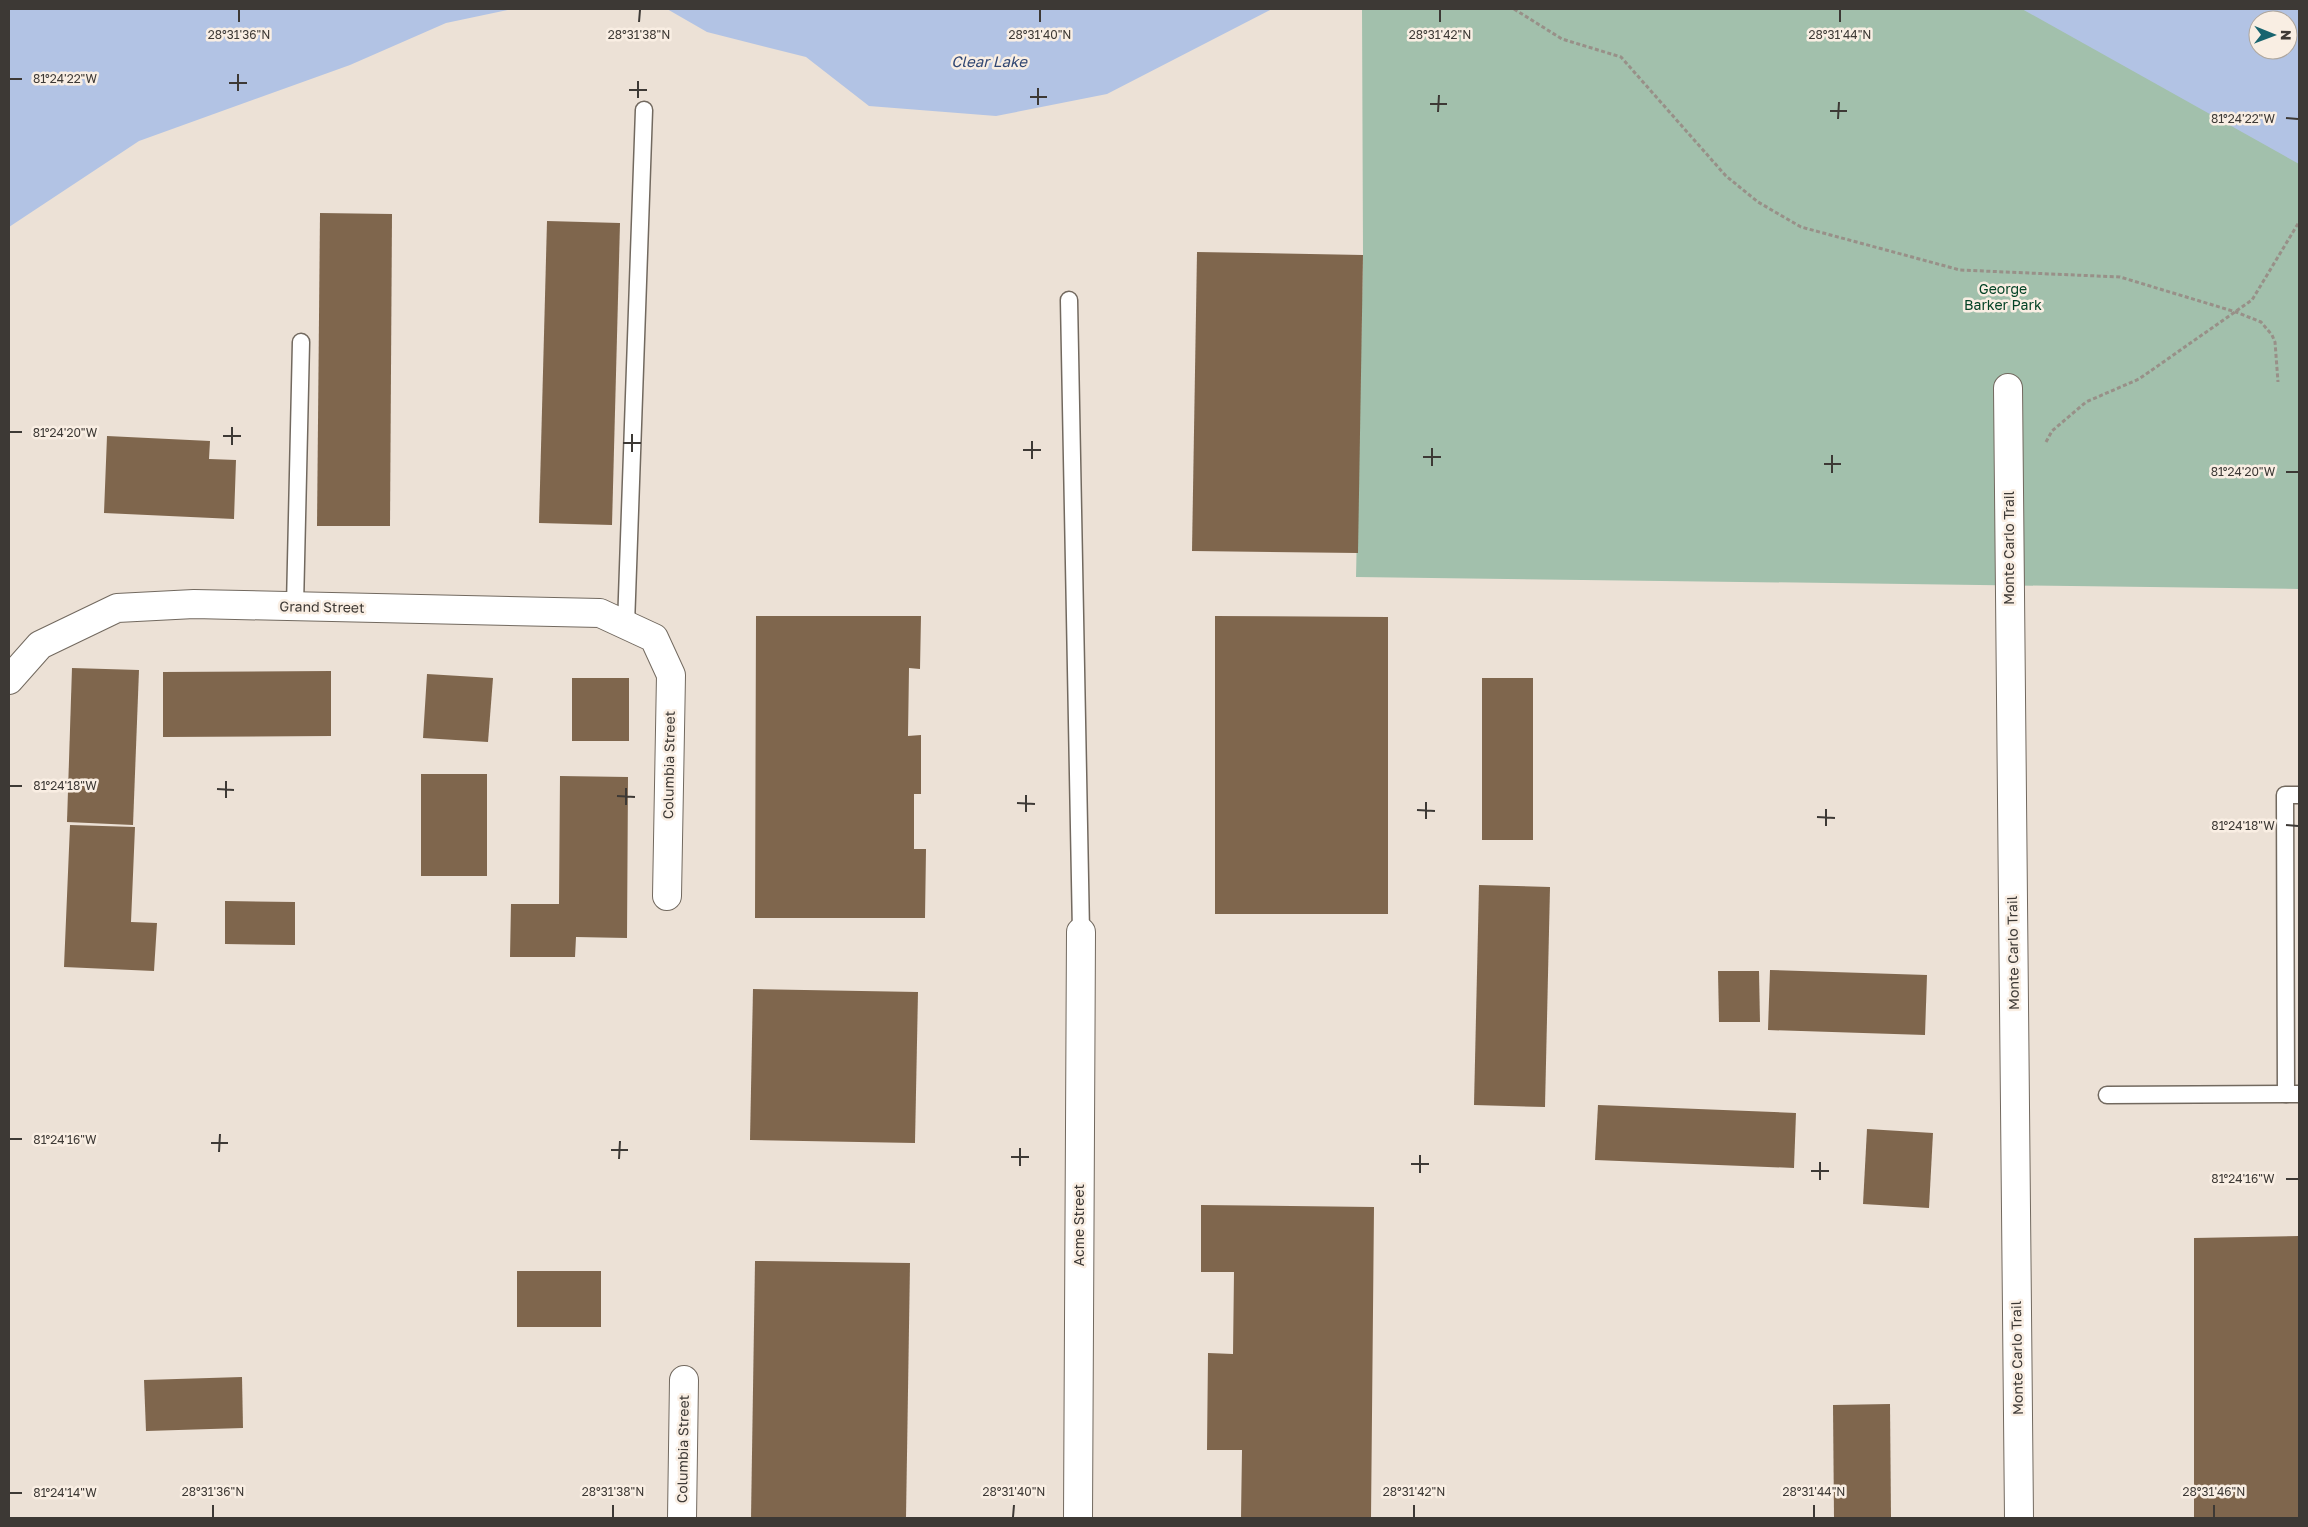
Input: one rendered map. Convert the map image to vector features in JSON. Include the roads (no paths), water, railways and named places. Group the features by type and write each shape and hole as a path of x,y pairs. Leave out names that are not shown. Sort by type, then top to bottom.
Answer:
{"street":[{"name":"Monte Carlo Trail","path":"2008,388 2019,1518"},
{"name":"Grand Street","path":"9,680 40,645 117,608 194,604 600,613 654,638"},
{"name":"Columbia Street","path":"654,638 671,675 667,896"},
{"name":"Acme Street","path":"1078,1518 1081,932"},
{"name":"Columbia Street","path":"682,1518 684,1380"}],"lane":[{"path":"626,625 644,110"},
{"path":"1069,300 1081,932"},
{"path":"295,606 301,342"},
{"path":"2107,1095 2293,1094 2292,795"}],"water":[{"path":"9,9 512,9 446,23 350,65 139,141 9,227"},
{"name":"Clear Lake","path":"667,9 1272,9 1107,94 996,116 869,106 806,57 707,32"},
{"path":"2022,9 2299,9 2299,164"}],"park label":[{"name":"George Barker Park","path":"2003,298"}]}
